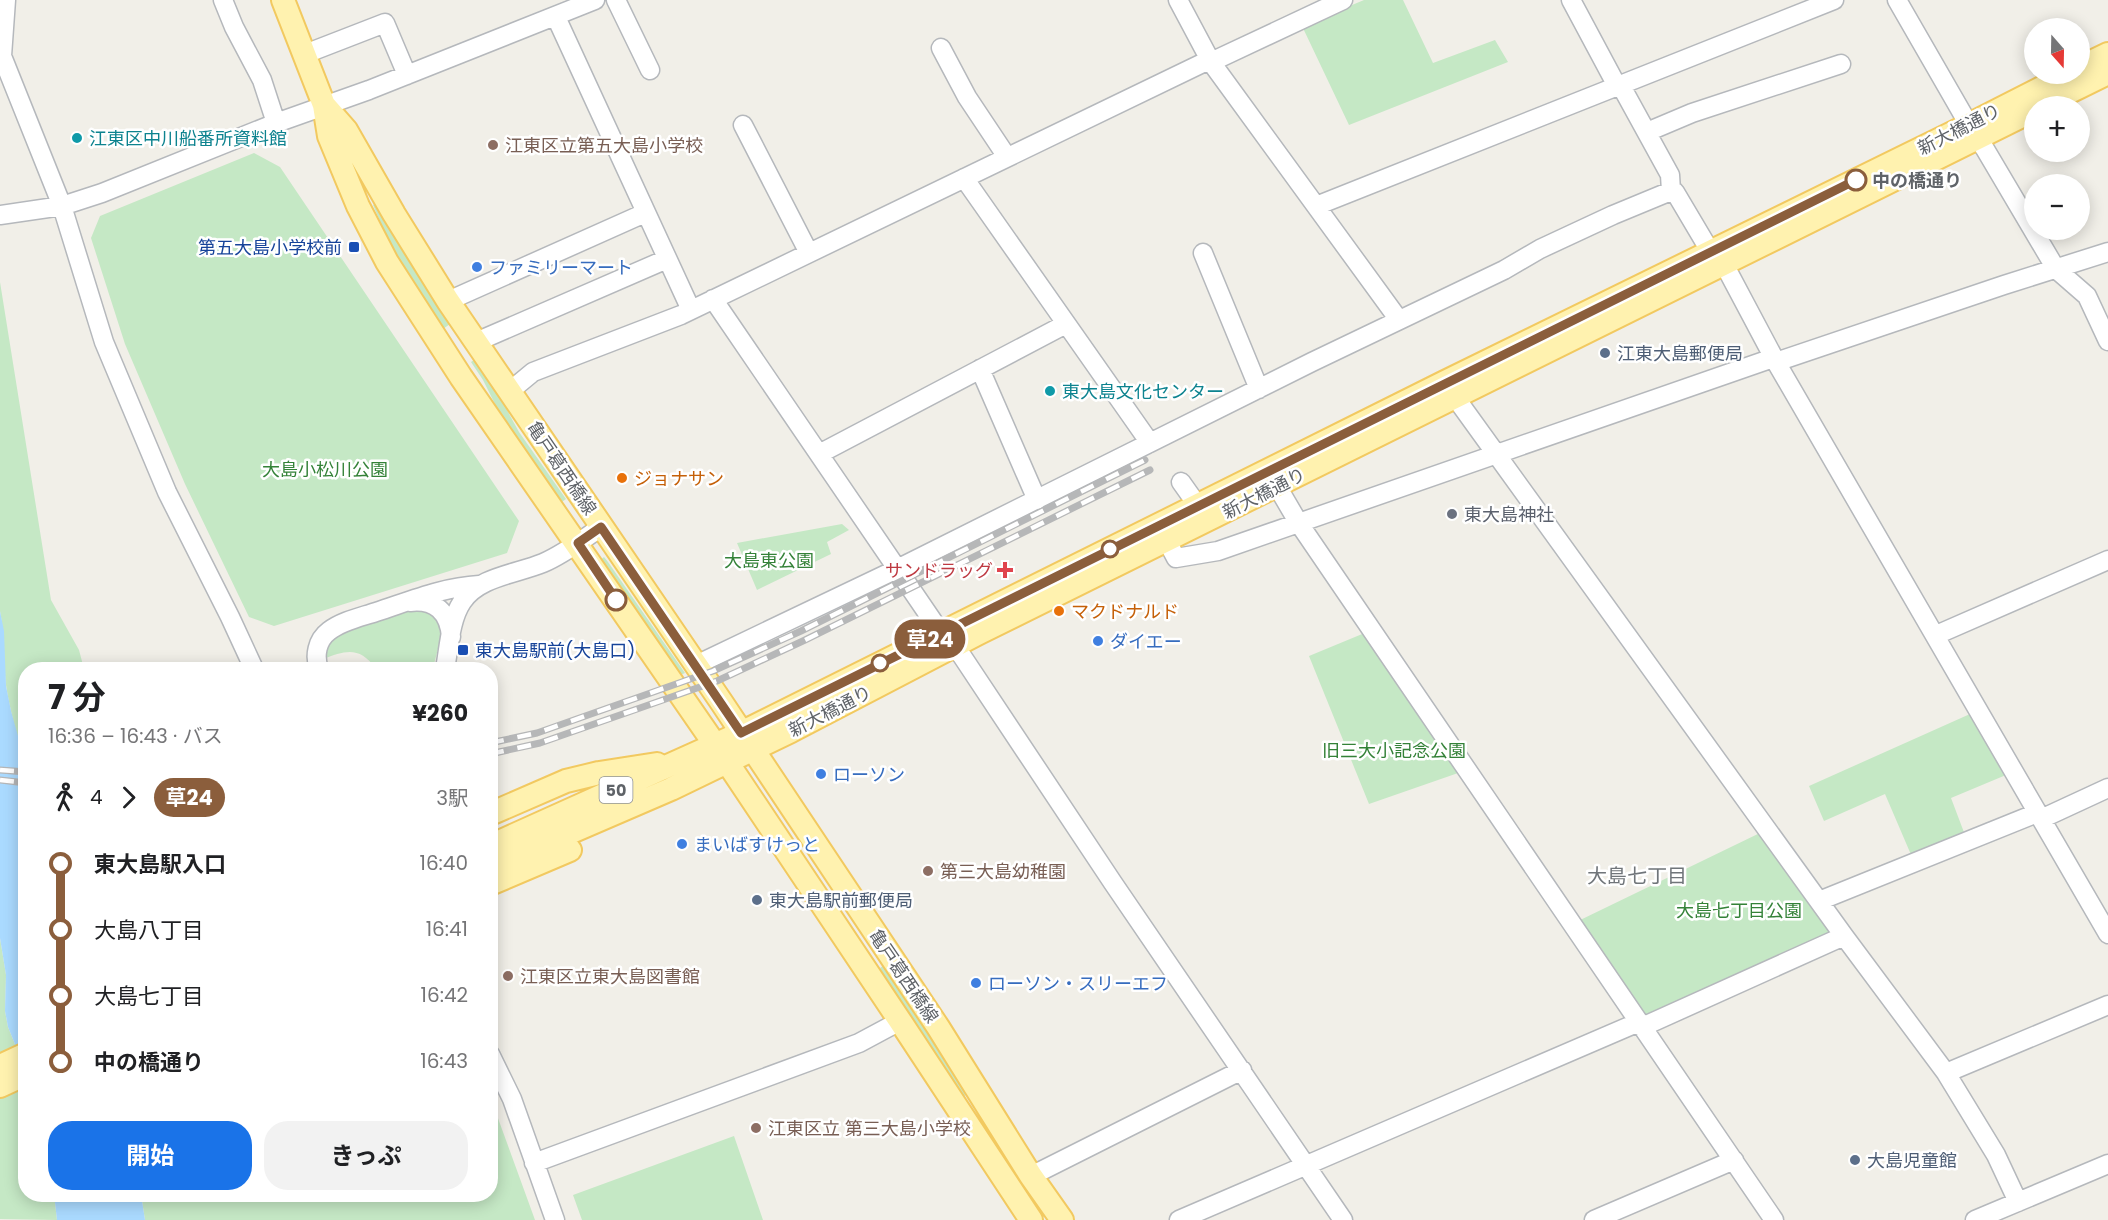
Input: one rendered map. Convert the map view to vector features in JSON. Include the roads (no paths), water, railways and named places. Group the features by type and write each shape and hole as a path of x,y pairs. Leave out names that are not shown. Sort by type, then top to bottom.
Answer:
{"main road":[{"name":"亀戸葛西橋線","path":"283,0 324,105 329,136 358,206 387,262 461,377 578,543 900,1020 1031,1220"},
{"path":"2090,63 2108,54"},
{"path":"2061,96 2108,73"},
{"name":"新大橋通り","path":"498,864 671,789 721,754 948,640 1198,506 1717,258 1974,131 2052,84"},
{"name":"亀戸葛西橋線","path":"324,105 346,130 394,214 448,301 696,665 938,1028 1031,1176 1051,1216"},
{"name":"新大橋通り","path":"1974,131 2024,114"},
{"name":"新大橋通り","path":"948,640 1167,541 1455,397 1717,258"},
{"path":"431,332 448,341 460,336 463,331 473,338 472,348 463,354 459,363 461,377"},
{"name":"新大橋通り","path":"498,842 676,763 721,754"},
{"path":"498,811 566,782 598,772 633,766 676,763"},
{"path":"498,881 614,831 671,789"},
{"path":"0,1066 18,1058"},
{"path":"0,1086 18,1078"}],"street":[{"path":"6,0 2,56 62,206 104,342 167,492 251,662"},
{"path":"223,0 234,27 262,80 276,123"},
{"path":"0,215 62,206 102,193 276,123 407,75 559,10 595,0"},
{"path":"616,0 650,70"},
{"path":"1178,0 1210,61 1399,320"},
{"path":"510,391 533,372 690,310 1007,157 1343,0"},
{"path":"1570,0 1670,175 1667,192"},
{"path":"1316,206 1834,0"},
{"path":"1897,0 2056,268 2087,296 2108,341"},
{"path":"559,10 645,213 690,310"},
{"path":"305,54 385,23 407,75"},
{"path":"941,48 967,97 1007,157"},
{"path":"1647,132 1692,113 1841,63"},
{"path":"743,124 809,253"},
{"path":"964,178 1150,443"},
{"path":"696,665 897,569 1613,214 1667,192 1675,192 1717,258 1774,360 1940,635 2039,816 2108,934"},
{"path":"448,301 645,213"},
{"path":"1167,541 1176,558 1218,551 1774,360 2108,252"},
{"path":"1203,253 1260,389"},
{"path":"473,338 667,259"},
{"path":"712,299 948,640 1343,1220"},
{"path":"819,454 1066,324"},
{"path":"980,369 1037,500"},
{"path":"1455,397 1844,936 1946,1073 1996,1155 2018,1202"},
{"path":"1181,482 1198,506"},
{"path":"1277,486 1298,522 1774,1220"},
{"path":"319,662 318,648 328,632 343,623 448,588 479,585 543,563 601,527"},
{"path":"1940,635 2108,560"},
{"path":"447,662 459,607 469,592 479,585"},
{"path":"402,603 429,602 438,608 444,614 450,630 450,646"},
{"path":"1819,901 2108,788"},
{"path":"1179,1220 1844,936"},
{"path":"1946,1073 2108,1005"},
{"path":"534,1163 859,1043 900,1020"},
{"path":"498,1070 512,1099 555,1220"},
{"path":"1031,1176 1242,1070"},
{"path":"1594,1220 1734,1160"},
{"path":"1975,1220 2108,1164"}],"water":[{"path":"0,611 4,631 6,686 18,736 18,1052 8,1027 5,1011 6,975 0,938"},
{"path":"55,1202 142,1202 145,1220 57,1220"}],"railway":[{"path":"498,741 537,733 713,671 801,631 1145,460"},
{"path":"498,752 540,743 717,681 1150,470"},
{"path":"0,770 18,771"},
{"path":"0,780 18,782"}],"place":[{"name":"江東区中川船番所資料館","path":"77,138"},
{"name":"江東区立第五大島小学校","path":"493,145"},
{"name":"中の橋通り","path":"1856,180"},
{"name":"第五大島小学校前","path":"354,247"},
{"name":"ファミリーマート","path":"477,267"},
{"name":"江東大島郵便局","path":"1605,353"},
{"name":"東大島文化センター","path":"1050,391"},
{"name":"ジョナサン","path":"622,478"},
{"name":"東大島神社","path":"1452,514"},
{"name":"サンドラッグ","path":"1005,570"},
{"name":"マクドナルド","path":"1059,611"},
{"name":"ダイエー","path":"1098,641"},
{"name":"東大島駅前(大島口)","path":"463,650"},
{"name":"ローソン","path":"821,774"},
{"name":"まいばすけっと","path":"682,844"},
{"name":"第三大島幼稚園","path":"928,871"},
{"name":"東大島駅前郵便局","path":"757,900"},
{"name":"江東区立東大島図書館","path":"508,976"},
{"name":"ローソン・スリーエフ","path":"976,983"},
{"name":"江東区立 第三大島小学校","path":"756,1128"},
{"name":"大島児童館","path":"1855,1160"}],"district":[{"name":"大島七丁目","path":"1637,876"}],"park label":[{"name":"大島小松川公園","path":"325,469"},
{"name":"大島東公園","path":"769,560"},
{"name":"旧三大小記念公園","path":"1394,750"},
{"name":"大島七丁目公園","path":"1739,910"}]}
